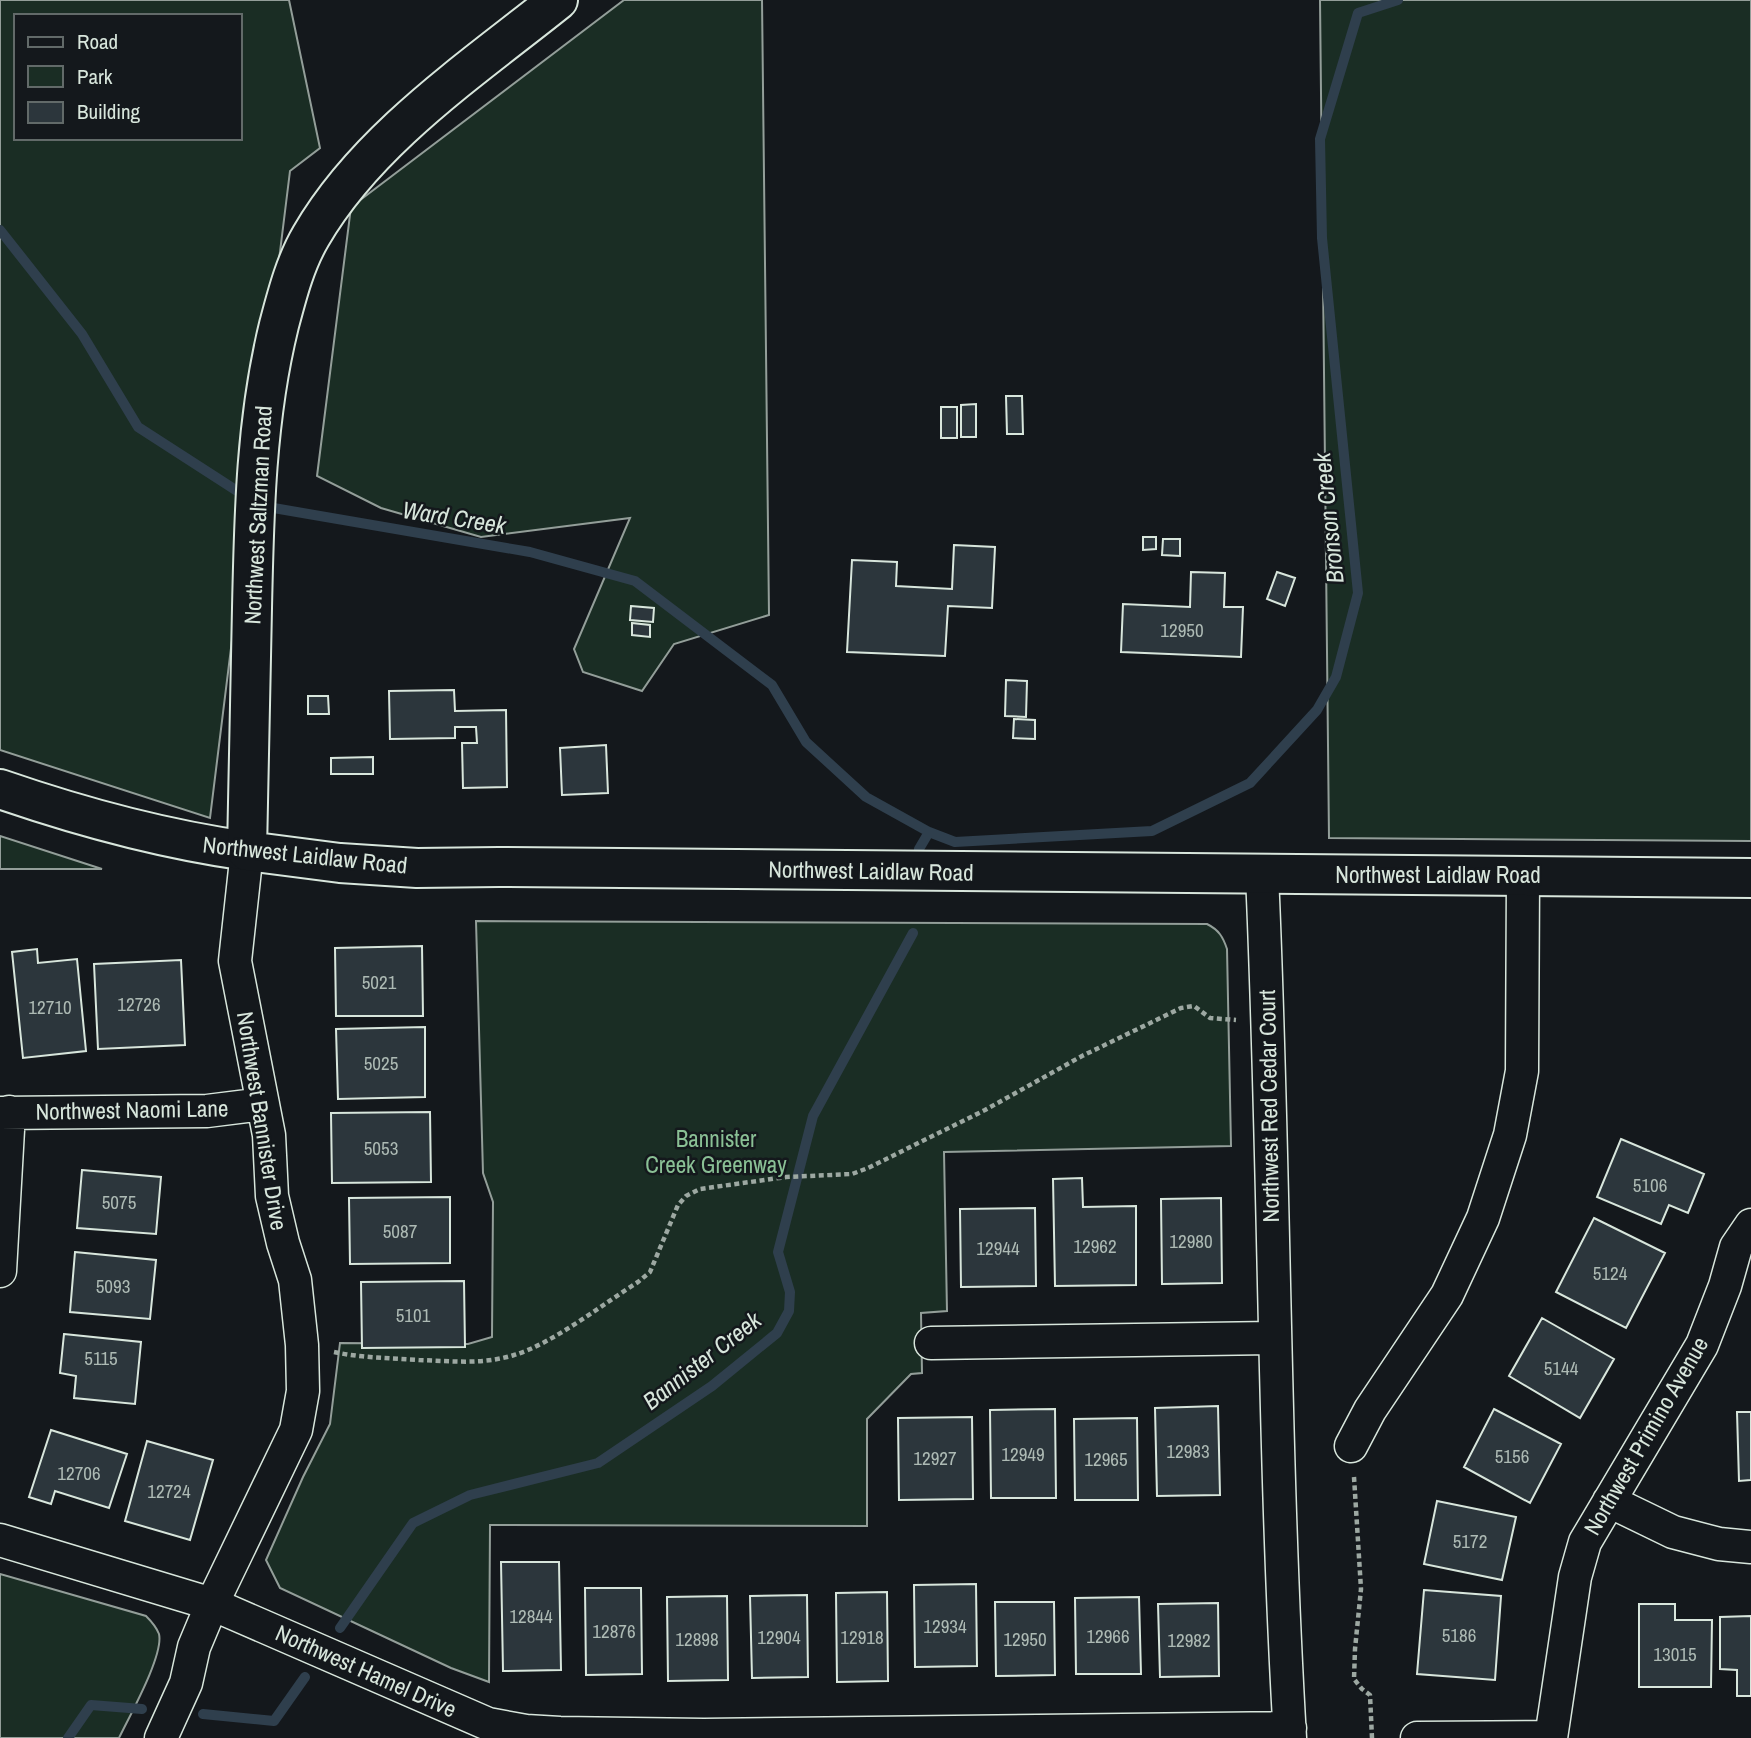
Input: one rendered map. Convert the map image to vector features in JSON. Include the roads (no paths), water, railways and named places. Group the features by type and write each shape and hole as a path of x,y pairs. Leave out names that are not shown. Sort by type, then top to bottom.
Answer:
{"main road":[{"name":"Northwest Saltzman Road","path":"247,851 256,473 266,383 285,300 298,263 312,235 343,192 383,145 442,93 558,0"},
{"name":"Northwest Laidlaw Road","path":"0,789 97,821 202,845 340,863 417,868 1751,878"}],"street":[{"name":"Northwest Bannister Drive","path":"161,1738 186,1683 194,1647 212,1604 296,1430 303,1391 302,1345 295,1280 272,1196 269,1135 235,961 247,851"},
{"name":"Northwest Red Cedar Court","path":"1262,875 1268,1018 1274,1338 1290,1733"},
{"path":"1351,1446 1370,1410 1447,1295 1483,1218 1510,1135 1522,1070 1523,876"},
{"name":"Northwest Naomi Lane","path":"4,1113 207,1111 263,1104"},
{"path":"0,1271 4,1113"},
{"name":"Northwest Primino Avenue","path":"1551,1738 1575,1577 1585,1542 1702,1345 1725,1286 1736,1247 1751,1225"},
{"path":"931,1343 1274,1338"},
{"path":"1609,1501 1673,1532 1719,1544 1751,1546"},
{"name":"Northwest Hamel Drive","path":"0,1540 212,1604 488,1724 526,1731 664,1733 704,1737 1290,1733"},
{"path":"1417,1738 1551,1738"}],"waterway":[{"name":"Bronson Creek","path":"262,506 530,552 635,581 772,685 806,742 866,797 929,832 955,842 1152,831 1250,783 1317,710 1336,677 1358,593 1322,238 1320,139 1358,13 1398,0"},
{"name":"Ward Creek","path":"0,230 82,334 138,427 248,498"},
{"name":"Bannister Creek","path":"919,849 929,832"},
{"name":"Bannister Creek","path":"340,1628 413,1523 470,1495 598,1463 712,1386 777,1333 789,1311 790,1292 778,1252 813,1116 913,933"},
{"name":"Bannister Creek","path":"203,1714 274,1721 305,1677"},
{"name":"Bannister Creek","path":"68,1738 91,1705 142,1709"}],"park label":[{"name":"Bannister Creek Greenway","path":"716,1152"}]}
